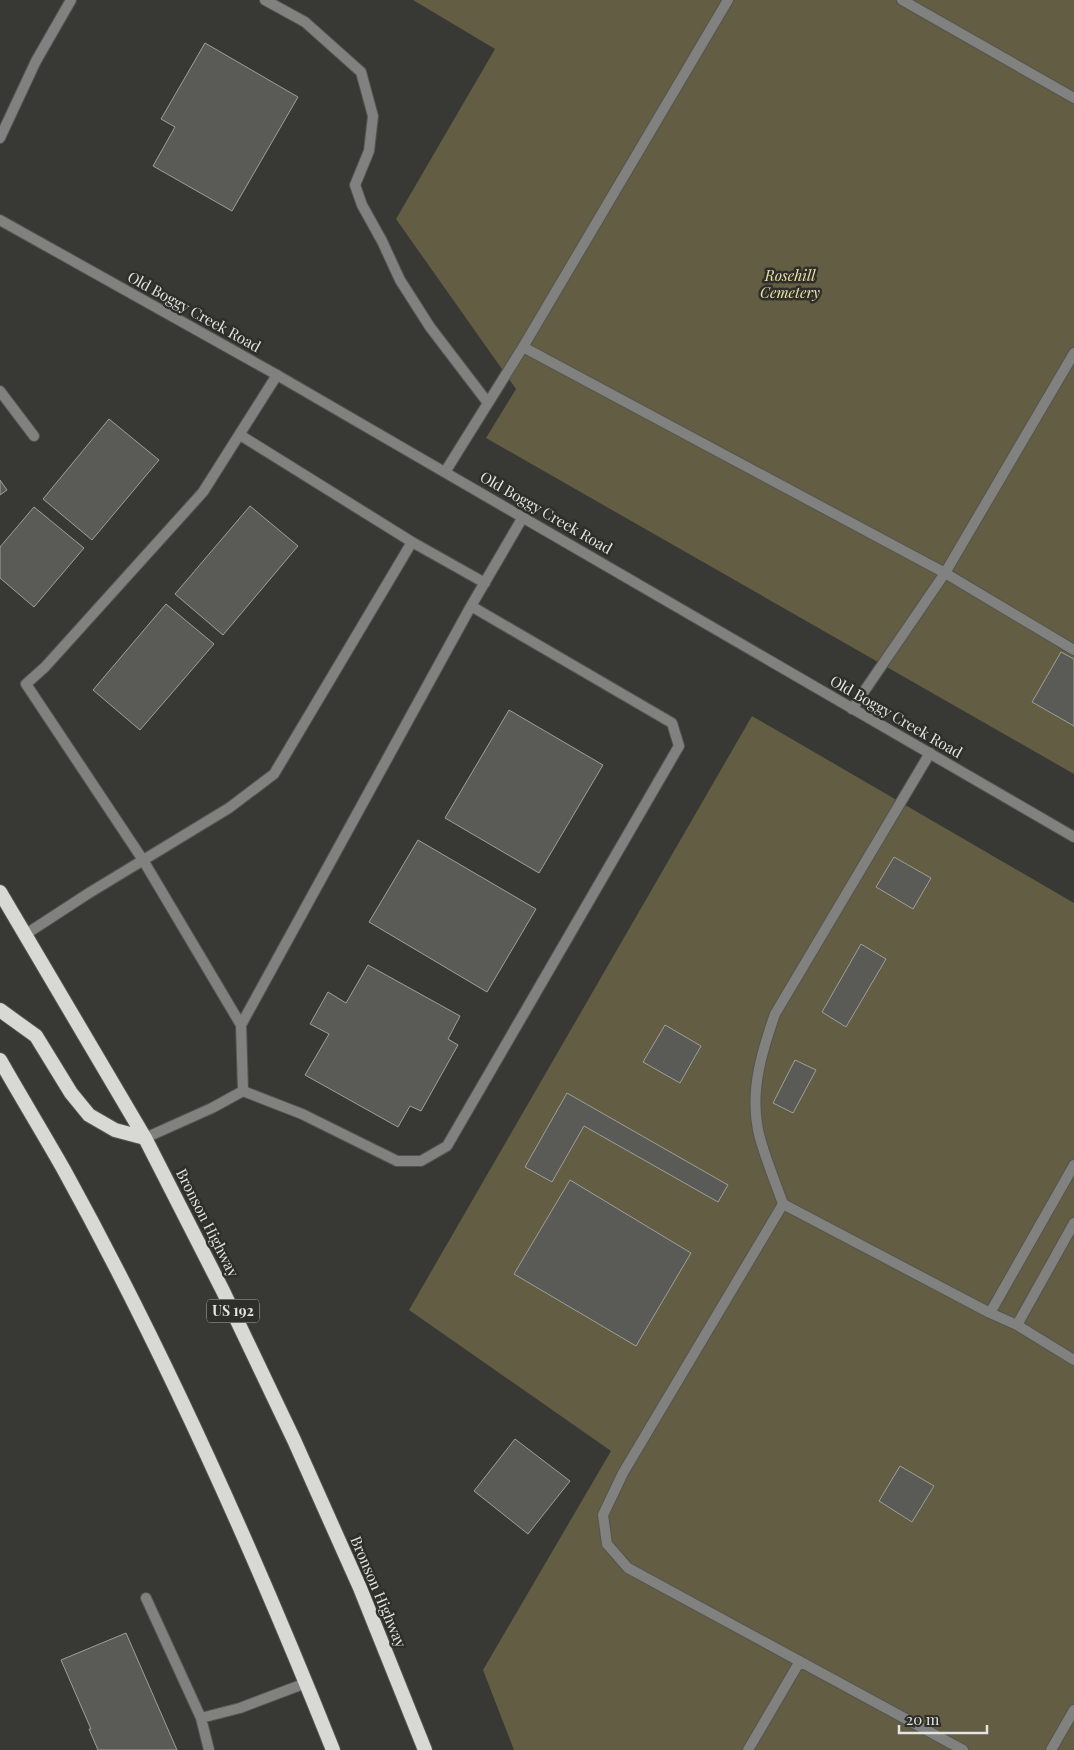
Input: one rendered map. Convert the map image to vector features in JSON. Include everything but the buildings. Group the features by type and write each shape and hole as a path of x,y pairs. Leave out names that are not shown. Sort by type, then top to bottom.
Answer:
{"highway":[{"name":"Bronson Highway","path":"0,892 145,1138 223,1292 294,1440 360,1588 425,1750"},
{"path":"0,1010 36,1036 71,1093 89,1115 115,1130 145,1138"},
{"path":"0,1060 64,1170 147,1329 222,1486 333,1750"}],"street":[{"path":"0,138 36,61 71,0"},
{"path":"265,0 305,22 361,72 373,116 369,151 355,185 362,205 382,241 400,280 430,326 488,403"},
{"path":"446,472 523,347 728,0"},
{"path":"902,0 1074,98"},
{"name":"Old Boggy Creek Road","path":"0,220 446,472 1074,837"},
{"path":"523,347 945,573 1074,650"},
{"path":"852,708 945,573 1074,353"},
{"path":"243,1090 241,1025 143,860 26,684 45,667 203,492 277,375"},
{"path":"0,391 34,436"},
{"path":"240,435 412,542 485,583"},
{"path":"241,1025 471,606 523,517"},
{"path":"26,934 229,808 274,774 412,542"},
{"path":"243,1090 302,1114 396,1161 421,1161 447,1146 679,746 672,723 471,606"},
{"path":"930,753 775,1014 762,1052 755,1099 758,1131 783,1204 990,1313 1017,1325 1074,1360"},
{"path":"145,1138 212,1108 243,1090"},
{"path":"990,1313 1074,1165"},
{"path":"783,1204 623,1472 603,1516 607,1544 628,1568 962,1750"},
{"path":"1017,1325 1074,1223"},
{"path":"146,1598 201,1718 209,1750"},
{"path":"748,1750 800,1662"},
{"path":"201,1718 240,1708 306,1683"},
{"path":"1051,1750 1074,1710"}],"green space":[{"name":"Rosehill Cemetery","path":"413,0 1074,0 1074,774 486,438 516,389 396,219 495,49"},
{"path":"752,716 1074,903 1074,1750 514,1750 483,1670 611,1451 409,1310"}]}
